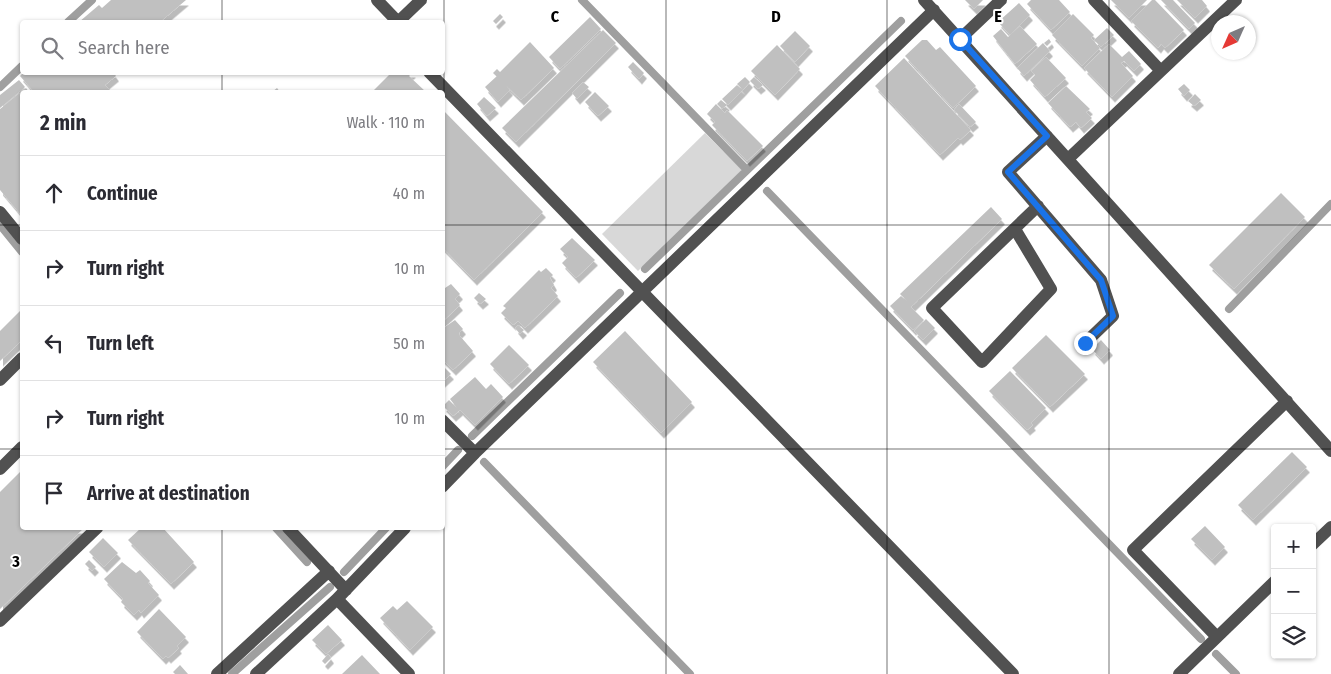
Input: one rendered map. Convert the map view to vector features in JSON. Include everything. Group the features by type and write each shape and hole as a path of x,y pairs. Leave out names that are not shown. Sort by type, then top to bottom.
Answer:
{"street":[{"path":"377,0 396,20"},
{"path":"400,20 421,0"},
{"path":"924,0 1331,451"},
{"path":"960,39 1001,0"},
{"path":"1094,0 1161,71"},
{"path":"1068,159 1236,0"},
{"path":"445,485 475,453 934,10"},
{"path":"431,75 444,90"},
{"path":"445,91 642,291 1013,674"},
{"path":"1047,136 1008,172 1101,280 1113,316 1085,343"},
{"path":"1015,228 1051,289 982,362 932,308 1015,228 1038,206"},
{"path":"0,212 20,237"},
{"path":"0,380 20,361"},
{"path":"1217,637 1133,550 1286,401"},
{"path":"445,423 475,453"},
{"path":"0,469 20,449"},
{"path":"1316,541 1331,526"},
{"path":"0,621 95,530"},
{"path":"290,530 346,590"},
{"path":"256,674 337,599 403,530"},
{"path":"217,674 329,571"},
{"path":"1179,674 1271,585"},
{"path":"337,599 409,674"}],"shaded area":[{"path":"705,133 742,170 638,271 602,234"}],"building":[{"path":"111,0 186,0 162,20 81,20 99,5 102,8"},
{"path":"965,0 983,0 974,9"},
{"path":"1031,0 1059,0 1070,12 1051,30 1027,4"},
{"path":"1111,0 1147,0 1129,18"},
{"path":"1152,0 1155,0 1184,30 1165,48 1161,44 1158,48 1131,21"},
{"path":"1161,0 1173,0 1195,23 1189,29"},
{"path":"1177,0 1202,0 1207,6 1195,18"},
{"path":"1019,3 1030,15 1010,35 998,22"},
{"path":"500,14 503,17 496,24 493,21"},
{"path":"1073,14 1094,35 1091,38 1100,48 1082,66 1052,35"},
{"path":"590,17 601,29 560,69 549,57"},
{"path":"1020,26 1037,44 1015,64 993,36 1001,29 1008,37"},
{"path":"1107,28 1114,35 1101,47 1094,40"},
{"path":"603,30 616,43 516,142 502,128"},
{"path":"795,31 810,46 795,62 780,46"},
{"path":"1049,39 1051,42 1047,46 1044,43"},
{"path":"922,40 927,40 936,50 940,47 976,86 953,108 905,56"},
{"path":"530,42 554,68 521,100 493,73 497,69 500,72"},
{"path":"1043,43 1050,51 1024,76 1017,68"},
{"path":"1109,44 1122,57 1129,51 1141,64 1134,71 1124,61 1121,63 1133,76 1112,97 1084,68"},
{"path":"777,45 800,69 775,95 751,71"},
{"path":"1046,57 1066,78 1045,97 1030,80 1035,75 1031,71"},
{"path":"904,58 971,130 960,140 958,138 940,155 875,86"},
{"path":"633,62 644,73 639,79 628,67"},
{"path":"389,75 410,75 424,90 374,90"},
{"path":"20,76 116,76 105,85 110,90 32,90"},
{"path":"497,76 510,90 498,102 485,87"},
{"path":"745,77 750,82 743,90 737,84"},
{"path":"754,77 763,85 758,89 750,81"},
{"path":"19,80 25,87 0,108 0,95"},
{"path":"583,82 589,87 577,99 572,93"},
{"path":"1184,84 1190,90 1184,96 1178,89"},
{"path":"737,85 743,90 728,105 722,99"},
{"path":"1066,86 1090,109 1086,112 1092,118 1081,128 1076,122 1070,127 1048,103"},
{"path":"595,92 609,106 598,116 585,102"},
{"path":"20,93 20,214 0,190 0,109"},
{"path":"1195,94 1201,100 1194,106 1188,101"},
{"path":"484,97 496,108 487,116 477,104"},
{"path":"721,100 727,105 722,109 717,104"},
{"path":"716,104 725,113 727,110 763,146 747,161 712,125 715,122 707,114"},
{"path":"959,104 976,122 970,127 954,110"},
{"path":"445,112 543,212 474,280 445,250"},
{"path":"1281,193 1305,217 1234,289 1209,265"},
{"path":"991,207 1002,219 911,307 924,320 913,330 890,306 901,296 907,301 900,294"},
{"path":"572,238 595,260 576,278 562,263 568,257 560,249"},
{"path":"546,268 553,275 550,278 554,285 551,288 558,296 525,328 518,321 513,325 501,313 506,308 503,306 539,270 541,272"},
{"path":"451,284 460,294 455,299 460,305 445,319 445,288"},
{"path":"479,293 486,299 480,304 474,298"},
{"path":"20,311 20,342 0,361 0,331"},
{"path":"926,319 935,328 923,340 914,331"},
{"path":"455,320 463,329 459,333 460,336 473,351 453,370 445,362 445,327"},
{"path":"518,325 524,330 520,334 515,328"},
{"path":"625,331 692,402 661,433 593,362"},
{"path":"1046,335 1085,374 1050,407 1012,368"},
{"path":"1101,340 1110,350 1101,359 1092,349"},
{"path":"509,345 529,365 509,384 490,364"},
{"path":"445,368 451,374 445,379"},
{"path":"1010,371 1046,408 1031,423 1033,425 1027,430 989,391"},
{"path":"475,377 486,389 491,384 503,397 475,425 460,410 453,416 445,408 445,404 449,400 457,408 450,399"},
{"path":"1292,452 1307,467 1253,520 1238,505"},
{"path":"20,472 20,530 82,530 0,609 0,492"},
{"path":"1205,526 1225,547 1212,560 1191,539"},
{"path":"139,530 165,530 194,562 171,584 128,540"},
{"path":"103,538 118,553 104,567 89,552"},
{"path":"89,560 96,567 92,571 85,564"},
{"path":"122,562 136,573 140,570 159,595 141,613 139,610 134,615 121,602 123,599 104,579"},
{"path":"407,601 433,627 410,650 380,618 393,606 397,610"},
{"path":"159,609 186,637 177,646 179,648 168,658 166,656 163,659 137,632"},
{"path":"328,625 342,640 326,654 312,640"},
{"path":"328,654 331,658 325,664 322,661"},
{"path":"362,655 380,674 342,674"},
{"path":"180,665 188,674 175,674 173,672"}],"waterway":[{"path":"70,20 92,0"},
{"path":"582,0 747,170"},
{"path":"645,269 901,21"},
{"path":"0,87 20,68"},
{"path":"767,191 1201,639"},
{"path":"1229,309 1331,204"},
{"path":"0,225 20,250"},
{"path":"472,436 620,293"},
{"path":"445,464 458,450"},
{"path":"484,462 690,674"},
{"path":"278,530 307,562"},
{"path":"344,572 384,530"},
{"path":"232,674 330,587"},
{"path":"1216,654 1236,674"}],"route":[{"path":"960,39 1047,136 1008,172 1101,280 1113,316 1085,343"}]}
